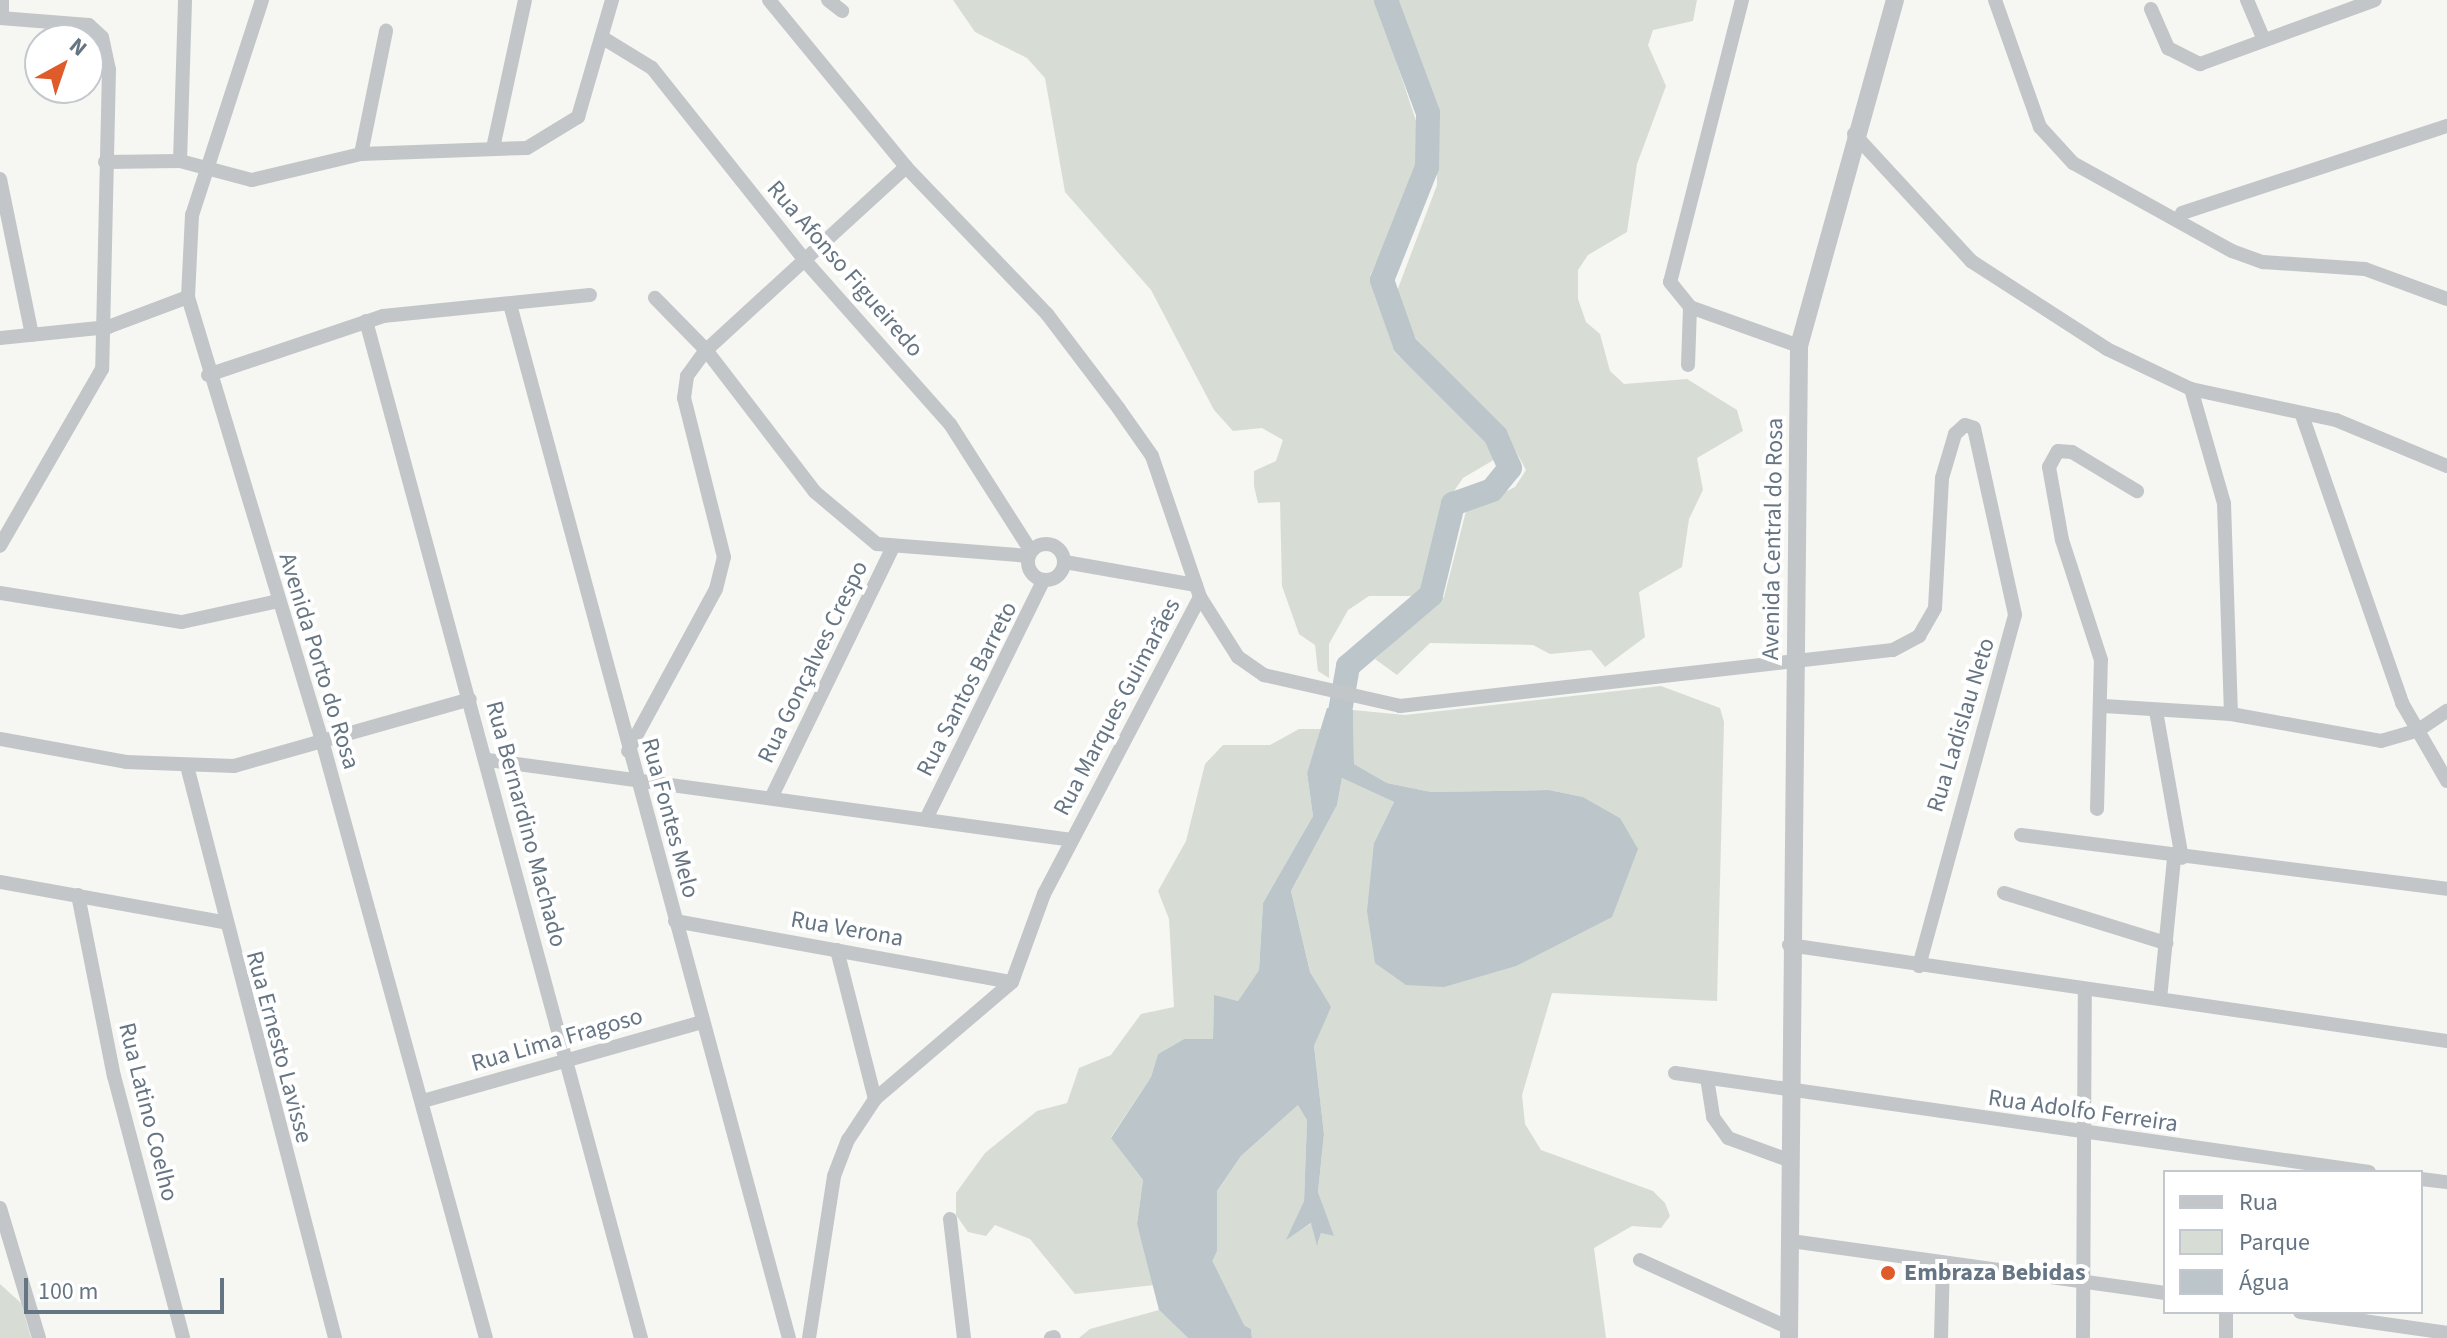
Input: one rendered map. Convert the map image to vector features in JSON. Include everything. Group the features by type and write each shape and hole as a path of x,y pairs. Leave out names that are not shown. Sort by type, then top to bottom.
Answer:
{"street":[{"path":"0,546 90,397 108,327 105,162 109,69 102,37 74,20 1,18 2,0"},
{"path":"180,161 185,0"},
{"name":"Avenida Porto do Rosa","path":"262,0 205,167 188,243 188,297 208,375 323,744 423,1101 481,1336"},
{"path":"493,148 525,0"},
{"path":"105,162 180,161 252,180 361,154 527,148 567,129 592,84 612,0"},
{"path":"769,0 906,167 1047,314 1152,456 1198,591"},
{"path":"828,0 842,11"},
{"path":"1742,0 1670,265 1670,282 1690,307 1799,346"},
{"name":"Avenida Central do Rosa","path":"1789,1333 1789,945 1799,346 1854,134 1895,0"},
{"path":"1995,0 2040,127 2073,163 2232,251 2263,262 2365,269 2447,299"},
{"path":"2247,0 2264,40"},
{"path":"2151,9 2168,48 2189,62 2264,40 2375,0"},
{"path":"361,154 386,31"},
{"name":"Rua Afonso Figueiredo","path":"603,38 652,68 807,263 950,424 1030,553"},
{"path":"2182,213 2447,126"},
{"path":"1854,134 1971,261 2107,349 2191,389 2303,418 2361,429 2447,466"},
{"path":"628,751 723,567 719,522 684,398 687,376 706,350 807,263 906,167"},
{"path":"0,179 32,335"},
{"path":"208,375 366,321 511,308 590,295"},
{"path":"0,338 108,327 188,297"},
{"path":"655,298 706,350 815,492 892,549 1030,553 1047,543 1065,562 1198,591"},
{"path":"1688,365 1690,307"},
{"name":"Rua Fontes Melo","path":"511,308 628,751 789,1338"},
{"name":"Rua Bernardino Machado","path":"366,321 488,760 641,1338"},
{"path":"2191,389 2224,503 2231,714"},
{"path":"2303,418 2417,731 2447,781"},
{"name":"Rua Ladislau Neto","path":"1794,667 1893,650 1919,636 1935,608 1951,442 1960,427 1974,428 2015,615 1919,966"},
{"path":"2097,809 2104,706 2091,615 2062,540 2049,467 2058,451 2072,452 2137,491"},
{"name":"Rua Gonçalves Crespo","path":"773,794 892,549"},
{"path":"1030,553 1030,572 1043,581 1058,576 1065,562"},
{"name":"Rua Santos Barreto","path":"927,817 1043,581"},
{"name":"Rua Marques Guimarães","path":"809,1338 834,1176 875,1099 1012,982 1072,840 1198,591 1251,669 1380,705 1794,667"},
{"path":"0,593 182,622 278,601"},
{"path":"0,739 187,766 234,766 323,744 470,699"},
{"path":"2104,706 2231,714 2381,741 2417,731 2447,711"},
{"path":"2156,711 2178,858 2160,999"},
{"path":"488,760 635,775 1072,840"},
{"name":"Rua Ernesto Lavisse","path":"187,766 223,922 335,1338"},
{"path":"2021,835 2364,882 2447,889"},
{"path":"0,882 223,922"},
{"path":"2004,893 2166,943"},
{"name":"Rua Latino Coelho","path":"78,895 114,1076 183,1338"},
{"name":"Rua Verona","path":"675,921 1012,982"},
{"path":"1789,945 2447,1041"},
{"path":"837,950 875,1099"},
{"path":"2083,1338 2085,990"},
{"name":"Rua Lima Fragoso","path":"423,1101 566,1058 703,1022"},
{"name":"Rua Adolfo Ferreira","path":"1675,1073 1791,1093 2354,1170"},
{"path":"1707,1078 1713,1117 1728,1138 1791,1161"},
{"path":"2423,1179 2447,1182"},
{"path":"0,1208 39,1338"},
{"path":"950,1219 964,1338"},
{"path":"1791,1241 2163,1293"},
{"path":"1640,1260 1789,1333"},
{"path":"1941,1338 1943,1264"},
{"path":"2226,1314 2226,1338"},
{"path":"2314,1314 2443,1332"}],"green space":[{"path":"953,0 1376,0 1419,130 1413,183 1370,276 1395,353 1487,432 1497,458 1463,478 1441,510 1419,596 1369,596 1348,610 1329,644 1329,678 1318,671 1315,645 1299,634 1282,586 1280,502 1258,503 1254,486 1254,471 1276,461 1283,440 1262,428 1233,431 1214,410 1151,290 1065,192 1045,78 1027,58 975,32"},
{"path":"1395,0 1697,0 1693,21 1653,30 1648,45 1666,86 1637,164 1627,232 1588,255 1578,270 1578,299 1586,322 1600,334 1610,371 1624,384 1687,379 1737,410 1743,431 1697,458 1703,490 1689,519 1682,567 1639,592 1645,637 1605,667 1591,650 1550,654 1533,645 1430,643 1397,675 1375,659 1444,597 1466,511 1515,487 1526,470 1506,433 1408,330 1394,299 1437,185 1436,121"},
{"path":"1661,686 1720,708 1724,722 1717,1001 1552,993 1522,1095 1525,1124 1541,1150 1653,1191 1665,1203 1670,1216 1661,1228 1632,1226 1594,1248 1606,1338 1252,1338 1251,1329 1212,1308 1200,1289 1217,1251 1217,1191 1241,1156 1299,1104 1307,1120 1304,1201 1288,1238 1312,1223 1318,1244 1321,1232 1333,1236 1318,1192 1324,1134 1314,1046 1330,1007 1310,972 1291,891 1337,805 1342,778 1394,802 1374,843 1486,972 1583,931 1620,818 1583,797 1549,790 1431,792 1387,783 1354,764 1353,710 1405,715"},
{"path":"1299,729 1321,729 1307,773 1313,816 1263,903 1259,970 1238,1001 1214,996 1213,1039 1184,1039 1158,1054 1151,1077 1111,1137 1143,1180 1137,1224 1154,1285 1075,1294 1030,1239 995,1225 986,1236 968,1232 956,1215 956,1193 985,1153 1037,1111 1067,1103 1079,1068 1111,1055 1141,1014 1174,1007 1169,919 1158,891 1186,841 1205,764 1223,745 1270,745"},
{"path":"0,1284 21,1303 31,1338 0,1338"},
{"path":"1159,1310 1188,1338 1079,1338 1090,1329"}],"water":[{"path":"1327,708 1353,710 1354,764 1387,783 1431,792 1549,790 1583,797 1620,818 1638,849 1612,917 1516,966 1444,987 1406,985 1375,963 1367,911 1374,843 1394,802 1342,778 1337,805 1291,891 1310,972 1331,1007 1314,1046 1324,1134 1318,1192 1334,1236 1321,1233 1317,1246 1311,1223 1286,1240 1304,1201 1307,1120 1298,1105 1241,1156 1217,1191 1217,1251 1200,1289 1212,1308 1251,1329 1252,1338 1188,1338 1159,1310 1137,1224 1143,1180 1111,1138 1151,1077 1158,1054 1184,1039 1213,1039 1214,995 1238,1001 1259,970 1263,903 1313,816 1307,773"}],"waterway":[{"path":"1335,740 1348,666 1431,595 1453,504 1492,490 1510,468 1496,436 1405,345 1382,280 1427,167 1428,113 1386,0"},
{"path":"1192,1247 1237,1338"}],"place":[{"name":"Embraza Bebidas","path":"1888,1273"}]}
